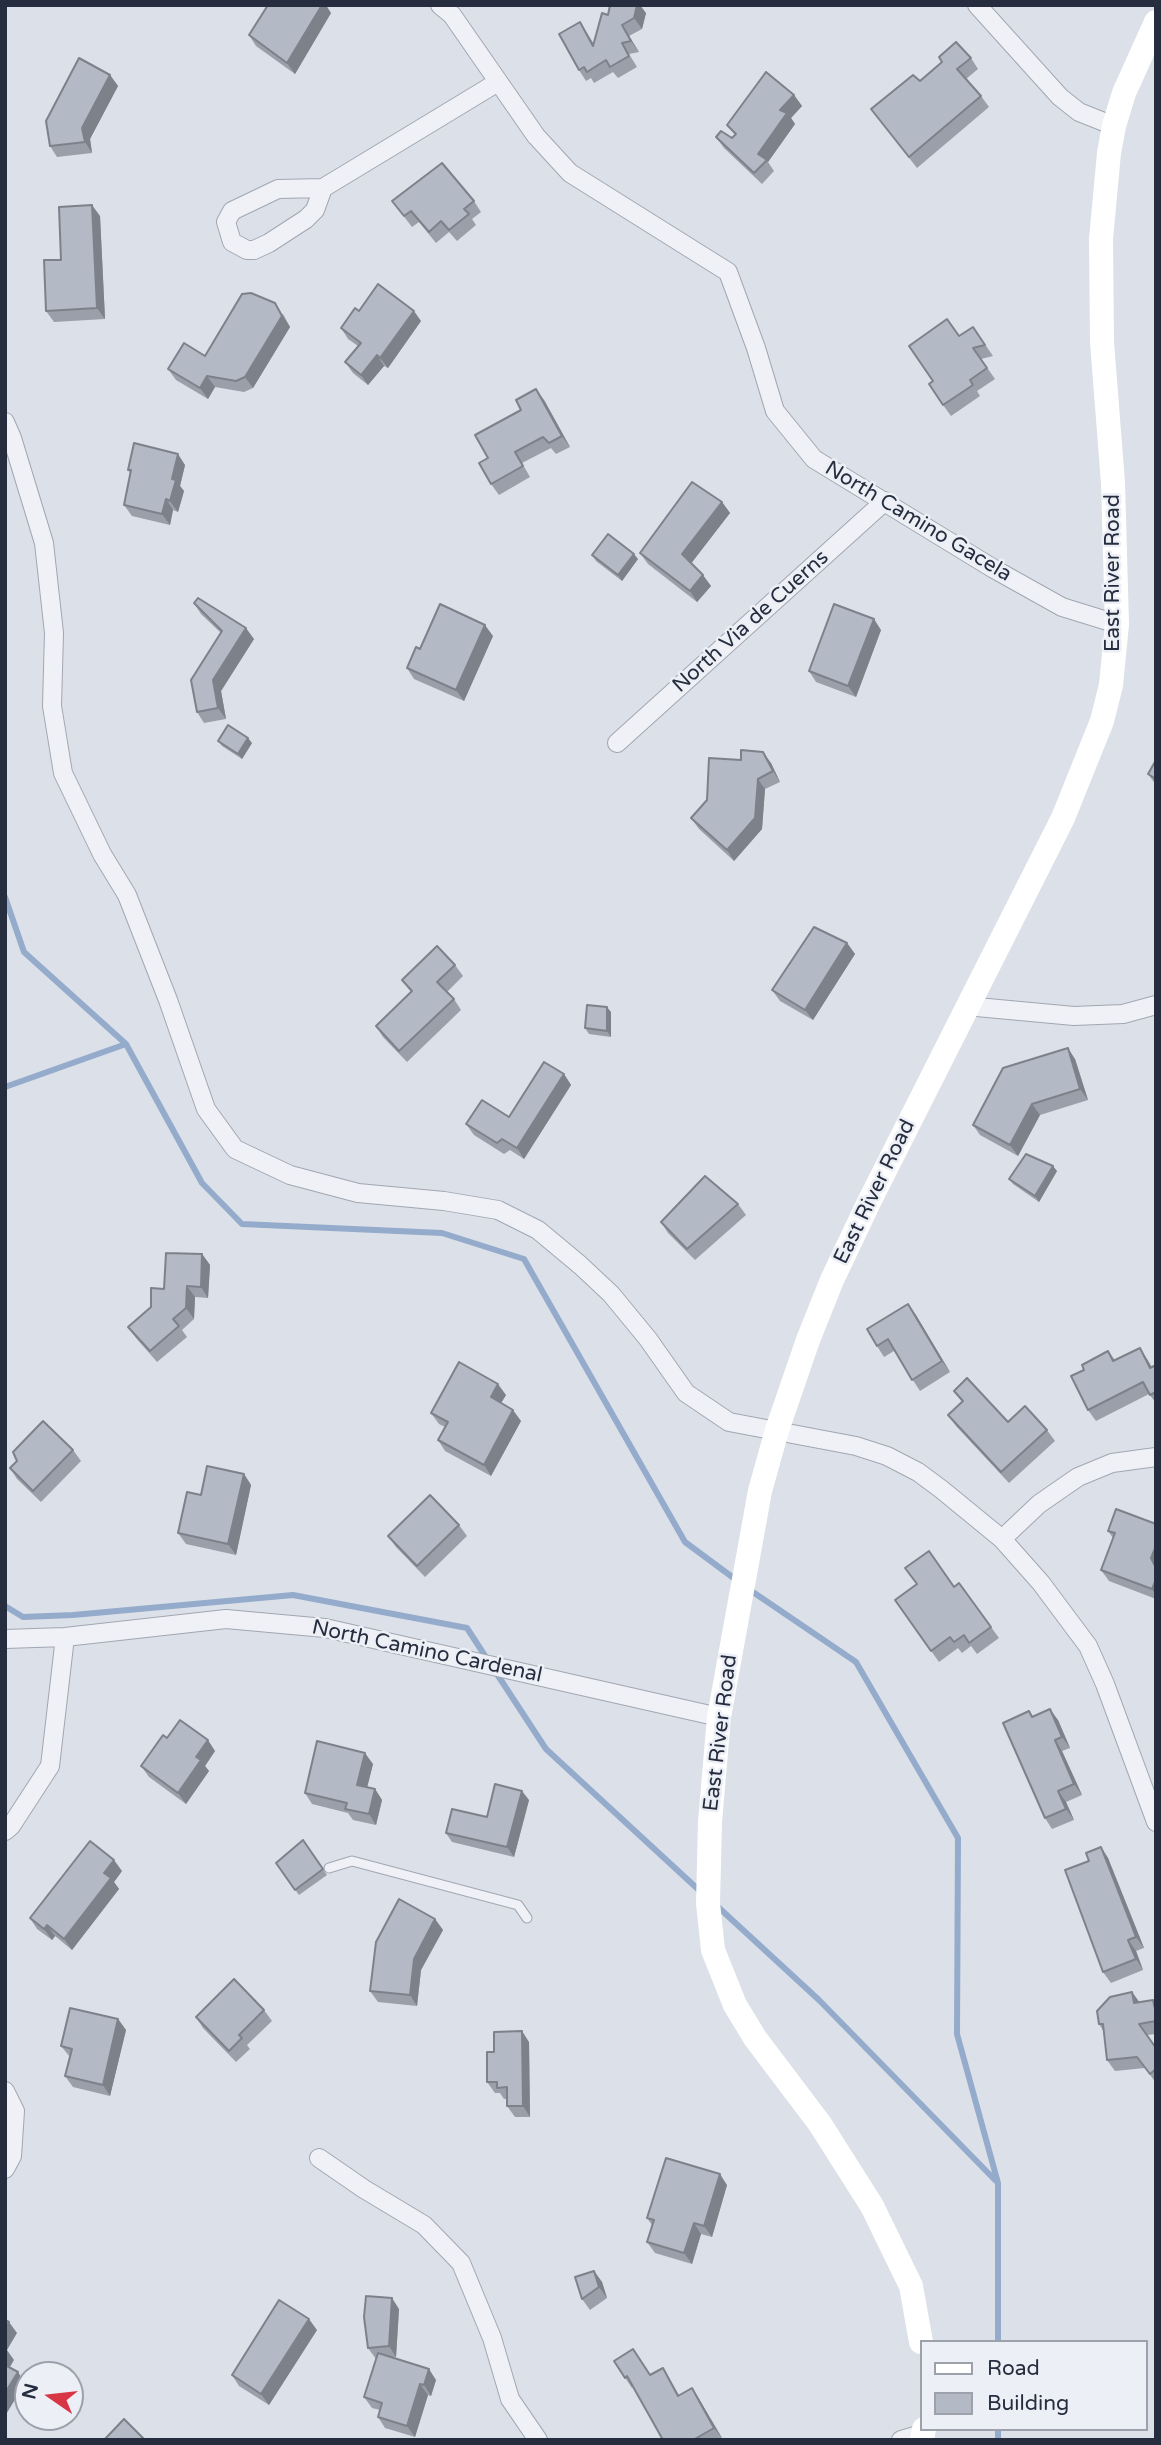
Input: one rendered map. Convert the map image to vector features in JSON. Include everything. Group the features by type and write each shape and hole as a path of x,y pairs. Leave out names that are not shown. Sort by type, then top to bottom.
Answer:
{"street":[{"name":"North Camino Gacela","path":"440,5 452,15 536,136 570,173 728,272 756,348 775,411 814,459 994,569 1062,607 1117,624"},
{"path":"977,5 1060,97 1079,112 1114,126"},
{"name":"East River Road","path":"921,2340 911,2286 872,2206 820,2124 755,2038 735,2005 713,1950 708,1903 709,1863 719,1717 760,1491 799,1363 832,1280 966,1006 1063,818 1102,721 1111,685 1117,624 1113,483 1101,306 1101,239 1114,126 1124,93 1156,22"},
{"path":"323,188 315,210 269,243 254,250 247,250 232,242 226,222 232,211 278,189 323,188 498,82"},
{"path":"5,422 44,543 54,633 52,706 63,773 102,854 127,895 206,1109 235,1149 290,1175 358,1193 444,1201 498,1210 538,1230 611,1294 648,1339 686,1393 729,1422 856,1446 887,1456 929,1480 1002,1539 1041,1583 1088,1646 1105,1684 1156,1822"},
{"name":"North Via de Cuerns","path":"617,743 886,501"},
{"path":"966,1006 1074,1016 1123,1014 1156,1005"},
{"path":"1002,1539 1039,1504 1079,1477 1112,1463 1156,1457"},
{"name":"North Camino Cardenal","path":"5,1639 65,1637 226,1619 325,1628 719,1717"},
{"path":"5,1831 50,1766 65,1637"},
{"path":"5,2091 15,2111 12,2156 5,2169"},
{"path":"319,2158 424,2225 461,2263 492,2338 510,2399 538,2440"}],"lane":[{"path":"329,1868 352,1861 518,1905 527,1918"}],"building":[{"path":"268,5 322,5 287,63 249,35"},
{"path":"610,5 637,5 634,18 622,25 631,41 622,43 629,56 610,67 606,60 587,72 584,67 579,70 559,34 580,22 593,46 602,13 608,15"},
{"path":"956,42 971,58 957,69 981,96 909,157 871,109 913,75 920,81 942,62 939,57"},
{"path":"79,58 110,75 82,128 85,142 50,146 46,121"},
{"path":"766,72 794,95 780,110 787,113 758,154 767,160 754,173 716,137 721,131 732,138 736,134 727,125"},
{"path":"442,163 474,201 464,209 469,214 449,230 441,221 429,232 411,211 404,216 392,201"},
{"path":"92,205 97,308 46,311 44,260 61,260 59,207"},
{"path":"378,284 414,311 380,358 377,355 361,375 345,362 361,343 341,328 355,308 359,311"},
{"path":"251,293 275,303 282,316 245,377 236,381 207,376 200,388 168,369 184,343 205,356 242,294"},
{"path":"947,319 959,336 973,327 985,345 973,348 987,368 970,380 973,385 943,405 929,384 933,381 909,346"},
{"path":"536,389 562,436 549,443 543,437 515,452 523,466 491,484 479,463 488,458 475,435 521,410 516,400"},
{"path":"134,443 178,454 172,479 176,480 170,501 166,499 162,514 124,505"},
{"path":"692,482 722,502 682,554 703,575 690,591 640,553"},
{"path":"608,534 634,554 618,575 592,555"},
{"path":"198,598 246,628 213,680 218,708 197,712 191,680 222,631 194,603"},
{"path":"440,604 485,625 456,690 407,668 416,647 420,649"},
{"path":"834,604 874,619 848,686 809,671"},
{"path":"228,725 248,738 238,754 218,741"},
{"path":"741,750 763,752 773,771 758,779 755,818 727,850 691,818 707,800 709,758 741,760"},
{"path":"1156,760 1156,779 1148,774"},
{"path":"814,927 847,943 805,1010 772,990"},
{"path":"437,946 455,965 437,982 454,999 399,1051 376,1026 412,991 402,980"},
{"path":"587,1005 607,1007 607,1031 585,1028"},
{"path":"1068,1048 1080,1089 1032,1104 1010,1145 973,1125 1003,1068"},
{"path":"544,1062 564,1074 517,1148 502,1139 497,1143 466,1124 482,1100 509,1117"},
{"path":"1026,1154 1053,1166 1035,1196 1009,1179"},
{"path":"705,1176 738,1204 687,1249 661,1222"},
{"path":"166,1253 202,1254 201,1287 187,1286 186,1308 173,1319 179,1326 150,1351 128,1327 151,1307 151,1288 164,1289"},
{"path":"908,1304 942,1361 912,1380 888,1339 877,1346 867,1329"},
{"path":"1140,1348 1150,1368 1156,1365 1156,1392 1150,1395 1143,1382 1088,1410 1071,1376 1084,1370 1082,1365 1108,1351 1113,1361"},
{"path":"459,1362 498,1384 491,1397 513,1410 484,1465 438,1440 448,1422 431,1413"},
{"path":"967,1378 1008,1422 1025,1406 1047,1430 1001,1472 948,1415 963,1401 954,1391"},
{"path":"43,1421 73,1450 33,1491 10,1468 17,1461 13,1452"},
{"path":"207,1466 244,1474 228,1544 178,1533 187,1492 201,1495"},
{"path":"430,1495 459,1525 417,1566 388,1536"},
{"path":"1116,1509 1156,1524 1156,1546 1151,1558 1156,1568 1156,1579 1152,1589 1101,1570 1115,1533 1108,1531"},
{"path":"929,1551 954,1587 959,1583 991,1627 969,1643 964,1635 954,1642 950,1637 931,1651 895,1600 917,1584 905,1568"},
{"path":"1050,1709 1062,1737 1055,1740 1074,1784 1058,1791 1066,1809 1045,1818 1003,1723 1029,1711 1032,1717"},
{"path":"180,1720 208,1740 196,1757 201,1760 178,1793 141,1766 163,1735 167,1738"},
{"path":"317,1741 365,1753 357,1785 375,1789 369,1814 345,1809 347,1803 305,1793"},
{"path":"495,1784 522,1791 507,1847 446,1833 452,1809 487,1817"},
{"path":"303,1840 323,1869 295,1890 276,1863"},
{"path":"90,1841 114,1860 104,1873 111,1878 64,1939 47,1925 44,1929 30,1918"},
{"path":"1101,1847 1136,1937 1128,1940 1136,1959 1103,1972 1065,1870 1089,1861 1086,1853"},
{"path":"399,1899 435,1919 414,1959 410,1995 370,1991 376,1942"},
{"path":"234,1979 264,2010 239,2035 242,2038 229,2051 196,2017"},
{"path":"1132,1992 1134,2003 1153,2000 1156,2013 1156,2021 1139,2024 1156,2048 1156,2069 1150,2074 1137,2057 1107,2060 1103,2024 1099,2024 1097,2011 1110,1997"},
{"path":"70,2008 118,2019 103,2085 65,2076 72,2049 61,2046"},
{"path":"522,2031 523,2106 507,2106 507,2087 497,2088 497,2082 487,2082 487,2052 494,2052 494,2032"},
{"path":"666,2158 720,2174 704,2226 694,2223 684,2253 647,2242 654,2220 647,2218"},
{"path":"594,2271 599,2287 582,2299 575,2277"},
{"path":"366,2296 392,2298 389,2346 368,2348 364,2317"},
{"path":"279,2300 309,2319 261,2394 232,2375"},
{"path":"633,2349 650,2375 663,2368 678,2396 692,2388 714,2428 693,2440 663,2440 627,2376 625,2378 614,2361"},
{"path":"378,2353 429,2369 424,2385 420,2384 407,2426 378,2417 382,2403 364,2397"},
{"path":"5,2365 14,2370 14,2378 5,2393"},
{"path":"124,2419 145,2440 104,2440"}],"waterway":[{"path":"5,897 24,952 126,1044"},
{"path":"5,1087 126,1044 202,1183 242,1224 442,1233 524,1259 685,1542 739,1582"},
{"path":"747,1588 856,1662 958,1838 957,2034 998,2183 998,2340"},
{"path":"5,1606 23,1617 293,1595 467,1628 489,1662"},
{"path":"495,1671 546,1749 701,1892"},
{"path":"717,1906 819,2000 996,2181"},
{"path":"998,2431 998,2440"}]}
